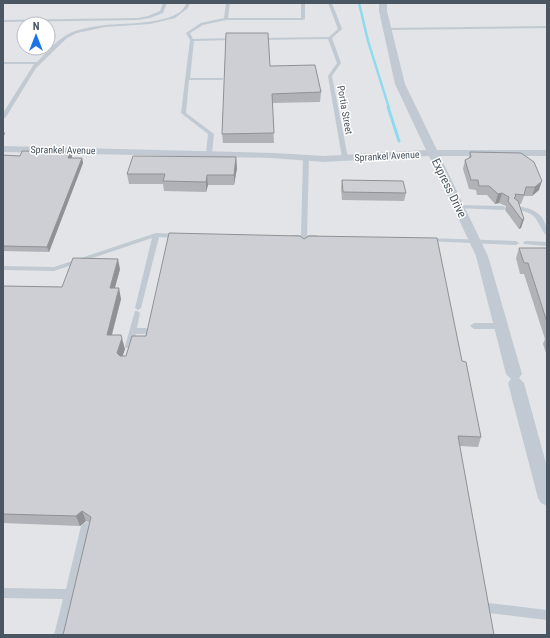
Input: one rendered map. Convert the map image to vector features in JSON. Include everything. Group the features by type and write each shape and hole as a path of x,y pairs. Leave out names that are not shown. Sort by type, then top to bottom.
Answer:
{"street":[{"name":"Express Drive","path":"383,3 387,29 400,84 432,154 482,256 547,498"},
{"name":"Sprankel Avenue","path":"3,148 306,158 345,158 432,154 547,153"}],"lane":[{"path":"3,21 90,20 149,17 162,12 165,3"},
{"path":"3,117 30,72 65,37 76,32 105,26 150,23 174,17 187,7 188,3"},
{"path":"226,19 228,3"},
{"path":"209,154 211,134 183,112 192,40 188,33 202,24 226,19 303,18 302,3"},
{"path":"253,39 330,38 340,29 330,3"},
{"path":"387,29 547,27"},
{"name":"Portia Street","path":"330,38 340,63 330,76 345,158"},
{"path":"192,40 238,39"},
{"path":"3,63 39,63"},
{"path":"187,80 222,79"},
{"path":"304,246 306,158"},
{"path":"458,207 503,208"},
{"path":"516,208 524,208 536,213 547,232"},
{"path":"3,268 54,269 156,235 186,236"},
{"path":"129,346 156,235"},
{"path":"285,236 320,237"},
{"path":"420,240 516,243"},
{"path":"526,243 547,244"},
{"path":"474,326 501,326"},
{"path":"133,331 146,331"},
{"path":"59,635 86,526"},
{"path":"3,594 69,594"},
{"path":"488,608 547,614"}],"shaded area":[{"path":"3,3 547,3 547,635 3,635"}],"building":[{"path":"226,33 268,33 270,66 315,65 321,92 272,94 274,133 222,134"},
{"path":"22,151 71,152 68,158 82,158 47,247 3,246 3,155 20,156"},
{"path":"470,152 521,153 534,162 542,181 535,187 526,187 524,195 515,194 516,196 514,198 518,201 524,219 522,220 508,201 509,197 502,193 498,194 489,186 479,186 478,180 471,180 465,160 471,157"},
{"path":"133,156 236,157 234,175 207,175 206,182 163,181 165,174 127,174"},
{"path":"342,180 403,181 406,193 343,192"},
{"path":"169,233 300,236 304,239 309,236 437,238 462,361 466,362 481,437 458,436 494,635 63,635 91,517 82,511 76,516 3,514 3,286 62,287 73,258 118,259 110,288 119,288 107,335 121,335 122,338 117,353 120,356 126,356 132,336 146,336"},
{"path":"519,248 547,248 547,322 528,263 524,263"}],"waterway":[{"path":"359,3 368,41 389,108"},
{"path":"388,107 399,141"}]}
